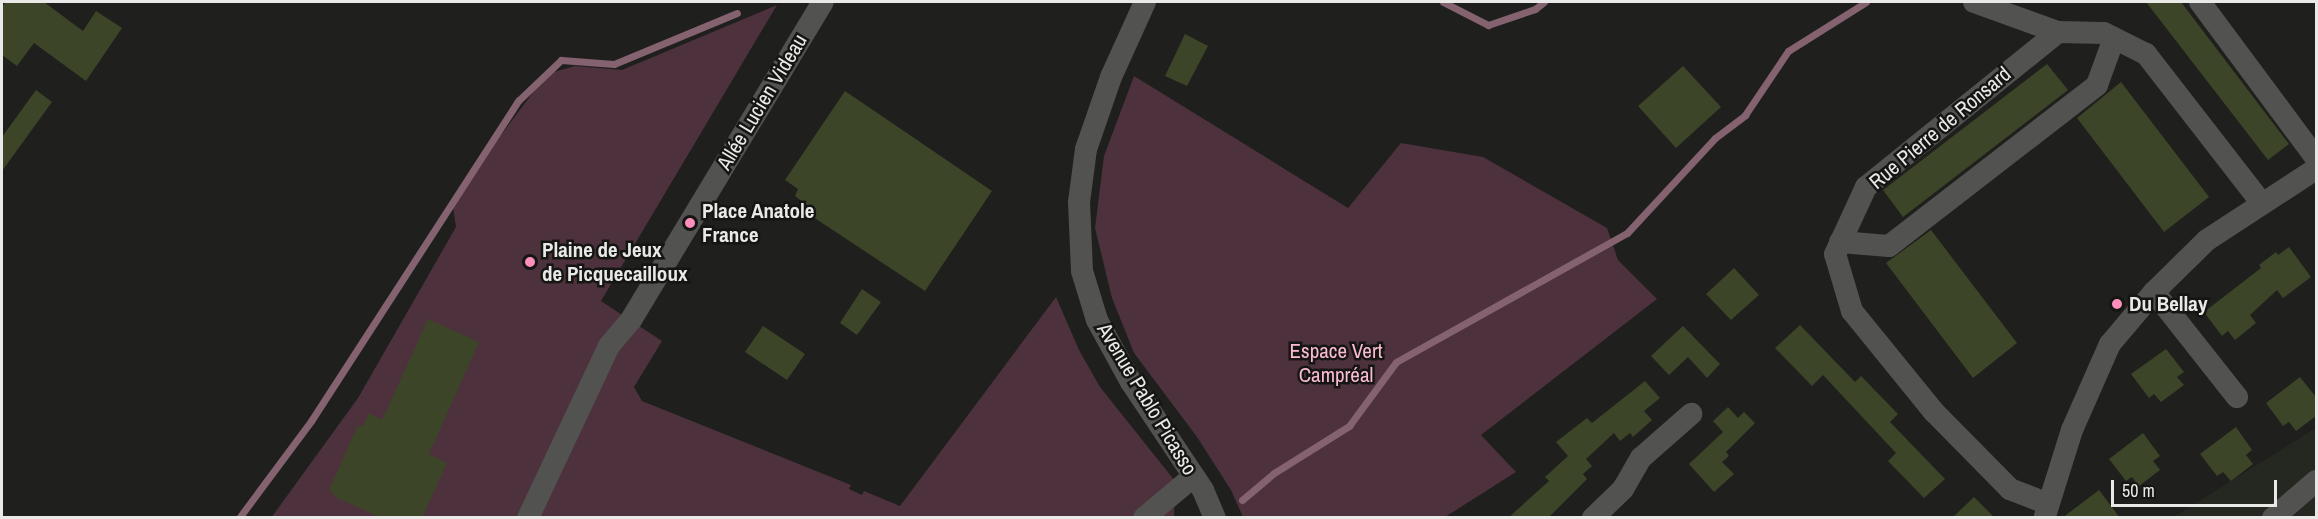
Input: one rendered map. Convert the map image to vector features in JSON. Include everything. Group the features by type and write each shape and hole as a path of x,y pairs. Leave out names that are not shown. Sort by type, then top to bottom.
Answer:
{"street":[{"name":"Allée Lucien Videau","path":"528,518 609,346 631,320 823,2"},
{"name":"Avenue Pablo Picasso","path":"1145,2 1111,77 1086,149 1079,201 1082,271 1097,320 1131,382 1194,476 1215,518"},
{"path":"1974,2 2058,32 2104,33 2146,54 2261,202"},
{"path":"2200,2 2316,158"},
{"name":"Rue Pierre de Ronsard","path":"2045,510 2010,489 1934,412 1852,311 1835,254 1866,187 2058,32"},
{"path":"1840,242 1889,246 2097,85 2114,38"},
{"path":"2045,510 2072,430 2110,344 2154,292 2207,240 2261,202 2316,169"},
{"path":"2154,292 2237,398"},
{"path":"1593,518 1623,489 1641,458 1691,414"},
{"path":"1144,518 1194,476"},
{"path":"2273,518 2316,481"}],"shaded area":[{"path":"2316,428 2316,517 2172,518 2207,496"}],"green space":[{"name":"Plaine de Jeux de Picquecailloux","path":"777,5 601,301 662,341 634,387 642,401 851,485 849,489 862,495 864,491 900,506 1056,297 1079,350 1100,387 1175,481 1174,518 271,518 358,398 456,227 452,200 547,74 575,66 622,70"},
{"name":"Espace Vert Campréal","path":"1134,76 1348,208 1401,143 1483,157 1607,228 1618,260 1657,299 1481,435 1516,472 1445,517 1243,517 1231,490 1197,437 1134,353 1112,298 1095,228 1104,156"}],"building":[{"path":"6,2 44,2 83,31 96,11 122,28 86,81 34,43 17,66 2,55 2,7"},
{"path":"2146,2 2181,2 2289,144 2268,160"},
{"path":"1185,34 1208,46 1187,86 1165,76"},
{"path":"2047,64 2068,90 1903,217 1883,190"},
{"path":"1683,66 1721,107 1676,148 1638,106"},
{"path":"2121,82 2209,197 2164,232 2077,118"},
{"path":"36,90 52,102 2,171 2,137"},
{"path":"845,91 992,191 925,291 807,213 811,208 795,196 798,189 785,180"},
{"path":"1931,230 2017,343 1973,378 1886,263"},
{"path":"2289,247 2311,277 2283,298 2277,290 2250,315 2256,323 2235,340 2228,331 2222,336 2204,312 2261,268 2259,265 2276,252 2278,255"},
{"path":"1734,268 1759,295 1731,320 1706,294"},
{"path":"862,289 881,302 857,335 840,323"},
{"path":"428,319 479,342 429,454 447,463 422,518 382,518 337,498 329,490 358,425 363,426 369,413 382,420"},
{"path":"1800,325 1855,382 1861,376 1898,414 1890,422 1945,479 1924,498 1888,461 1896,453 1823,375 1812,386 1775,348"},
{"path":"763,326 805,354 787,380 745,352"},
{"path":"1683,326 1720,364 1707,378 1688,357 1669,375 1651,356"},
{"path":"2166,349 2184,372 2177,377 2184,385 2161,402 2154,394 2149,398 2131,374"},
{"path":"2300,377 2316,397 2316,416 2296,431 2289,422 2283,426 2266,403"},
{"path":"1645,381 1660,398 1644,411 1652,420 1633,437 1630,433 1620,441 1614,433 1586,459 1592,466 1583,474 1587,479 1548,518 1508,518 1549,481 1545,477 1568,456 1556,442 1587,418 1592,423"},
{"path":"1728,407 1738,418 1744,412 1755,423 1726,452 1729,456 1722,462 1734,474 1714,492 1689,464 1723,432 1713,421"},
{"path":"2236,427 2252,450 2246,455 2253,464 2231,481 2223,472 2217,476 2200,454"},
{"path":"2143,433 2160,456 2153,461 2160,470 2139,486 2132,477 2126,481 2109,459"},
{"path":"2099,490 2120,518 2062,518"},
{"path":"1974,497 1995,518 1952,518"}],"waterway":[{"path":"1443,2 1488,25 1535,9 1544,2"},
{"path":"1242,500 1274,473 1349,426 1396,362 1627,233 1715,138 1745,115 1788,51 1866,2"},
{"path":"239,518 311,421 519,100 561,60 614,64 737,13"}],"place":[{"name":"Place Anatole France","path":"690,223"},
{"name":"Plaine de Jeux de Picquecailloux","path":"530,262"},
{"name":"Du Bellay","path":"2117,304"}]}
